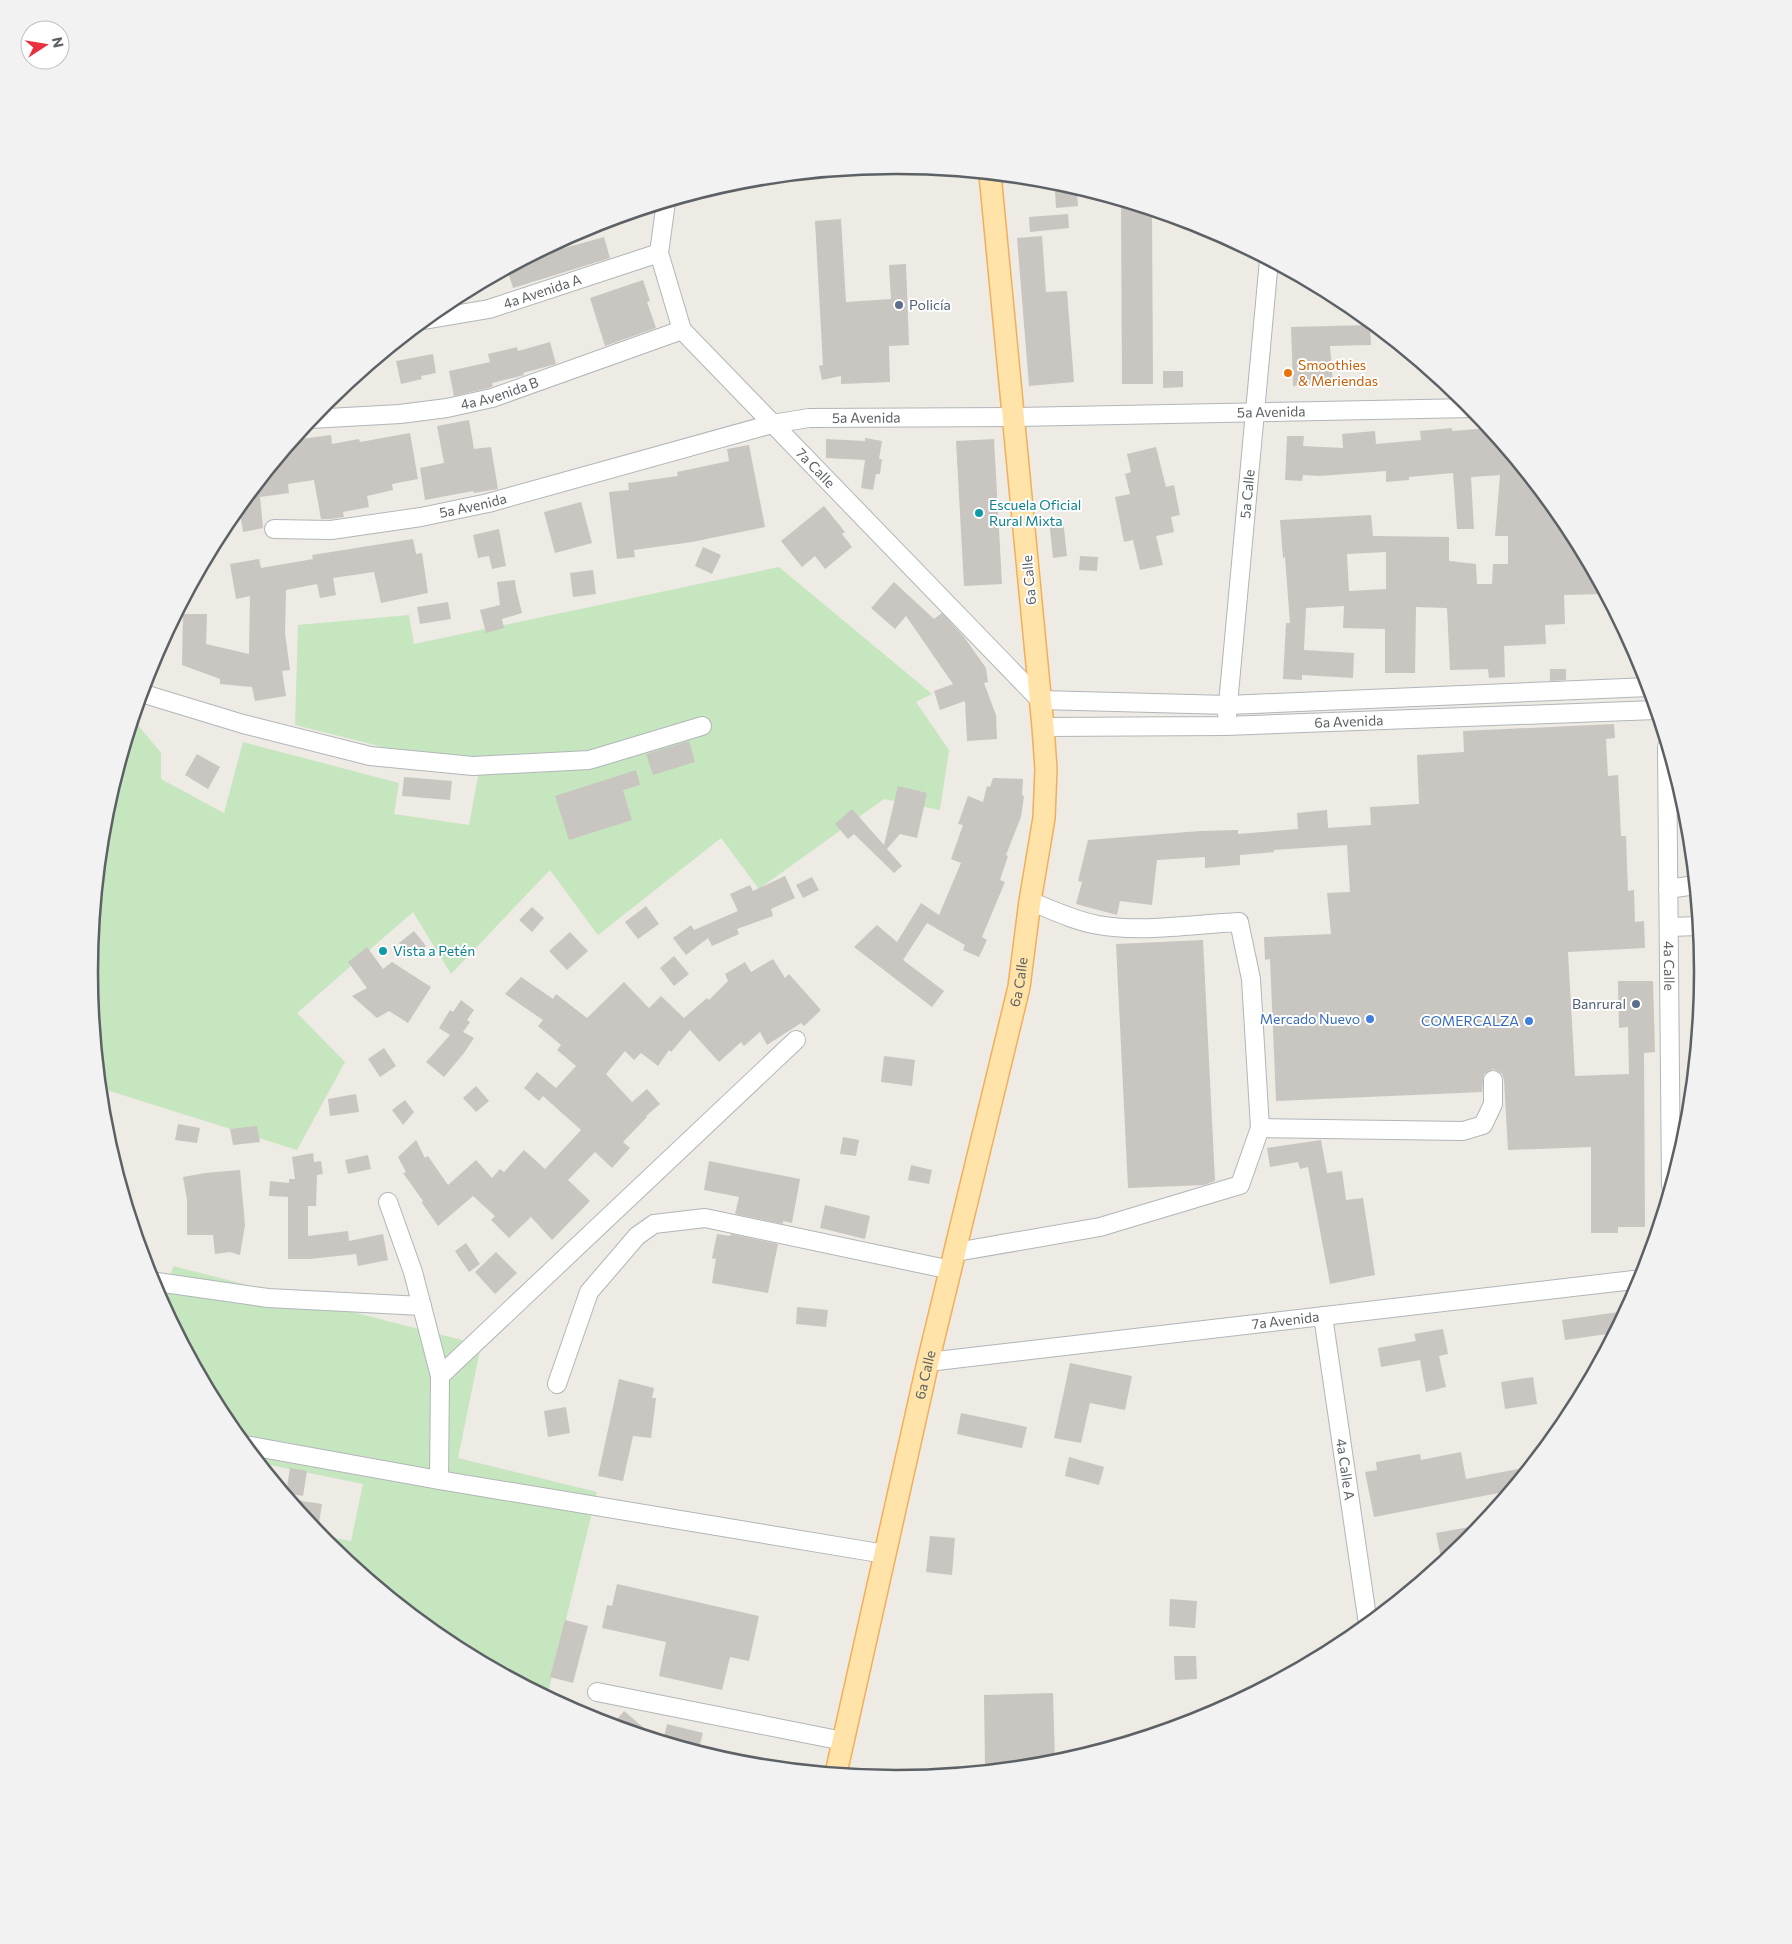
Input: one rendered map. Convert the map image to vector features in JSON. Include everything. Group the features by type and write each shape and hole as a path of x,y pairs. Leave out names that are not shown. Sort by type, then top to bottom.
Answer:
{"main road":[{"name":"6a Calle","path":"837,1768 928,1362 1019,988 1030,901 1044,818 1046,769 1043,727 990,179"}],"street":[{"name":"7a Calle","path":"665,208 659,253 682,330 1040,700"},
{"name":"4a Avenida A","path":"439,317 490,309 659,253"},
{"name":"5a Calle","path":"1226,726 1268,266"},
{"name":"4a Avenida B","path":"321,418 400,414 447,408 492,398 682,330"},
{"name":"5a Avenida","path":"274,529 331,530 421,517 488,503 772,424 809,418 1013,417 1462,408"},
{"name":"6a Avenida","path":"1040,700 1228,705 1642,687"},
{"path":"147,695 243,724 370,756 473,766 589,760 702,726"},
{"name":"6a Avenida","path":"1043,727 1226,726 1650,710"},
{"name":"4a Calle","path":"1667,766 1671,1163"},
{"path":"1668,888 1690,886"},
{"path":"557,1384 589,1292 638,1236 654,1224 705,1218 953,1261 1100,1226 1240,1185 1260,1128 1251,979 1240,922 1132,928 1106,926 1063,915 1030,901"},
{"path":"1669,927 1693,926"},
{"path":"440,1376 796,1040"},
{"path":"1260,1128 1463,1131 1483,1125 1493,1104 1493,1080"},
{"path":"388,1202 413,1272 440,1376 439,1480"},
{"name":"7a Avenida","path":"928,1362 1633,1280"},
{"path":"160,1282 268,1298 422,1306"},
{"name":"4a Calle A","path":"1323,1316 1367,1616"},
{"path":"254,1446 439,1480 885,1554"},
{"path":"597,1692 843,1741"}],"green space":[{"path":"779,567 932,694 916,702 949,750 940,810 884,799 759,889 721,838 598,935 550,870 451,974 413,912 297,1013 345,1062 297,1150 106,1090 99,1024 99,920 104,868 113,816 137,724 161,753 161,779 224,813 243,742 399,783 394,814 469,825 479,771 295,725 298,625 409,615 414,644"},
{"path":"173,1266 481,1345 458,1458 597,1492 549,1691 497,1664 452,1636 410,1605 331,1537 351,1541 363,1484 269,1465 232,1416 204,1371 166,1296"}],"building":[{"path":"1055,191 1077,195 1078,206 1056,208"},
{"path":"1121,206 1152,216 1153,384 1122,384"},
{"path":"1068,214 1069,228 1030,232 1029,217"},
{"path":"841,219 846,302 891,299 889,265 906,264 909,345 889,346 890,382 841,384 841,376 822,380 819,366 823,365 815,221"},
{"path":"1042,236 1046,292 1067,291 1074,382 1029,386 1017,238"},
{"path":"604,237 610,258 513,288 509,274 554,251"},
{"path":"643,280 650,301 647,302 656,328 605,346 590,298"},
{"path":"1363,325 1370,330 1371,345 1330,346 1333,383 1293,386 1291,327"},
{"path":"550,342 556,364 492,383 493,386 489,388 454,396 449,371 490,362 488,354 517,347 518,351"},
{"path":"433,354 436,373 421,376 422,379 401,384 396,361"},
{"path":"1163,371 1183,371 1183,387 1163,388"},
{"path":"469,420 474,449 491,447 498,489 474,493 473,491 425,500 420,468 444,463 437,426"},
{"path":"1452,428 1452,431 1480,429 1529,486 1560,528 1599,594 1564,595 1565,624 1545,625 1546,644 1504,646 1505,677 1489,678 1488,669 1450,670 1447,608 1416,607 1415,673 1385,673 1385,629 1343,628 1344,606 1306,608 1304,650 1354,653 1353,678 1302,675 1302,680 1283,679 1286,623 1290,623 1280,520 1371,515 1373,536 1449,537 1449,561 1476,564 1477,584 1492,584 1493,564 1508,564 1508,536 1495,536 1500,475 1471,477 1474,529 1457,529 1453,473 1409,477 1409,480 1386,482 1386,471 1320,476 1303,475 1302,481 1285,480 1287,436 1304,436 1303,446 1343,448 1342,434 1375,431 1376,444 1421,440 1420,431","holes":["1386,552 1386,589 1349,591 1347,554"]},
{"path":"410,433 418,479 392,484 393,490 367,496 369,507 343,512 344,517 330,519 321,519 314,480 288,484 289,493 260,497 263,528 243,532 241,516 303,439 331,435 332,444 359,439 360,442"},
{"path":"865,438 882,441 879,459 882,459 880,474 876,474 873,490 861,488 865,460 826,458 826,439 865,441"},
{"name":"Escuela Oficial Rural Mixta","path":"994,439 1002,584 964,586 956,441"},
{"path":"749,445 765,527 692,542 634,550 635,557 617,559 609,492 629,490 628,483 678,476 677,472 729,461 727,449"},
{"path":"1156,447 1166,487 1174,485 1180,515 1171,517 1174,532 1156,536 1163,565 1140,570 1133,540 1124,542 1115,497 1130,494 1125,474 1131,472 1127,454"},
{"path":"581,502 592,543 555,553 544,512"},
{"path":"824,506 845,532 842,534 852,547 825,569 815,556 802,567 781,541"},
{"path":"1063,519 1067,556 1053,558 1049,520"},
{"path":"499,529 506,566 492,569 489,556 478,558 473,535"},
{"path":"413,539 416,554 422,553 428,593 381,603 374,572 333,578 336,595 320,598 317,584 286,590 285,633 290,670 282,671 286,696 255,701 252,687 220,684 220,679 182,665 183,614 207,614 206,644 249,654 250,596 236,599 230,564 259,559 261,568 313,559 312,555"},
{"path":"703,547 721,555 712,574 695,566"},
{"path":"1080,556 1098,557 1097,571 1079,570"},
{"path":"593,570 596,594 573,597 570,573"},
{"path":"515,580 522,613 502,619 504,628 486,633 480,610 500,605 497,582"},
{"path":"894,582 934,619 942,613 964,637 986,668 988,682 984,683 996,715 997,739 967,741 965,701 940,710 934,691 953,684 906,616 895,629 871,608"},
{"path":"448,602 451,619 420,624 417,607"},
{"path":"1550,669 1566,669 1566,680 1550,681"},
{"path":"1614,724 1615,738 1606,739 1608,776 1618,775 1621,836 1626,836 1628,891 1634,890 1635,922 1644,921 1645,948 1568,952 1575,1076 1629,1074 1628,1027 1619,1028 1618,981 1653,981 1655,1052 1644,1053 1645,1227 1618,1227 1618,1233 1591,1233 1591,1147 1508,1150 1504,1080 1502,1074 1493,1069 1484,1074 1482,1092 1276,1101 1270,959 1265,960 1264,937 1331,934 1327,893 1350,892 1347,845 1274,850 1274,852 1240,855 1240,865 1205,868 1205,857 1157,860 1152,905 1120,901 1117,915 1076,904 1082,882 1078,881 1088,840 1200,831 1238,830 1238,834 1298,829 1297,813 1327,810 1328,828 1371,825 1370,807 1419,804 1417,755 1464,752 1463,731"},
{"path":"689,741 695,762 653,775 646,754"},
{"path":"197,754 220,767 208,789 185,775"},
{"path":"636,770 640,785 623,790 632,820 569,840 555,796"},
{"path":"404,777 452,781 450,800 402,796"},
{"path":"993,778 1023,779 1022,795 1024,796 1021,817 1006,855 1008,856 1000,880 1005,882 982,937 987,940 979,957 963,950 965,945 927,923 903,960 944,991 932,1007 854,947 877,925 897,942 921,903 939,915 961,863 951,859 963,825 958,824 968,796 983,802 987,786 990,787"},
{"path":"898,786 927,793 917,838 900,834 887,849 902,866 894,873 854,834 848,839 835,824 852,809 884,845"},
{"path":"785,876 795,898 771,909 773,916 737,929 739,934 712,946 708,938 686,955 673,938 691,925 694,930 738,911 730,894 750,885 753,891"},
{"path":"812,877 819,890 803,898 796,885"},
{"path":"646,906 659,924 638,939 625,922"},
{"path":"532,907 544,918 532,932 519,920"},
{"path":"414,931 426,946 411,958 399,943"},
{"path":"570,932 588,951 567,970 549,951"},
{"path":"1203,940 1215,1181 1204,1185 1128,1188 1116,944"},
{"path":"367,947 383,969 392,962 431,987 408,1023 389,1011 377,1018 352,996 367,988 348,962"},
{"path":"674,956 689,974 674,986 660,968"},
{"path":"773,959 785,978 789,974 821,1010 804,1026 801,1023 767,1045 760,1032 744,1046 741,1042 719,1062 690,1030 671,1052 669,1050 658,1066 641,1053 634,1060 625,1051 606,1074 632,1102 647,1089 660,1104 646,1116 623,1142 630,1148 612,1168 595,1152 568,1180 590,1201 552,1240 531,1217 509,1238 491,1220 495,1216 473,1196 438,1226 403,1173 406,1172 398,1157 416,1140 425,1158 428,1156 448,1185 476,1160 492,1178 500,1169 504,1172 524,1150 545,1169 581,1130 543,1096 539,1101 524,1088 537,1072 556,1088 576,1066 557,1050 561,1045 538,1026 543,1020 505,994 521,977 553,999 556,994 587,1018 624,982 649,1008 661,996 684,1018 707,998 709,1000 728,981 725,974 745,962 751,972"},
{"path":"461,1000 474,1010 467,1020 470,1022 463,1032 474,1038 444,1077 426,1062 450,1035 439,1028 450,1010 453,1012"},
{"path":"384,1048 396,1066 380,1077 368,1059"},
{"path":"884,1056 915,1060 912,1086 881,1082"},
{"path":"476,1086 489,1101 476,1112 463,1098"},
{"path":"356,1094 359,1112 330,1116 328,1099"},
{"path":"405,1100 414,1112 403,1125 392,1110"},
{"path":"178,1124 200,1128 197,1143 175,1140"},
{"path":"257,1126 260,1142 233,1145 230,1129"},
{"path":"843,1137 859,1140 856,1156 840,1154"},
{"path":"1321,1140 1327,1173 1342,1171 1346,1200 1363,1198 1375,1275 1330,1284 1308,1167 1300,1169 1298,1162 1270,1167 1267,1148"},
{"path":"313,1153 314,1162 321,1161 323,1174 317,1175 316,1206 308,1206 308,1236 348,1231 349,1241 383,1234 388,1260 358,1266 356,1254 310,1259 288,1259 288,1197 269,1196 270,1181 289,1183 289,1179 295,1179 292,1157"},
{"path":"368,1155 371,1169 348,1174 345,1160"},
{"path":"709,1161 800,1179 792,1223 783,1221 783,1224 735,1214 739,1197 704,1190"},
{"path":"911,1165 932,1170 929,1184 908,1180"},
{"path":"240,1170 245,1225 240,1255 230,1252 215,1254 213,1235 187,1235 187,1200 183,1177"},
{"path":"825,1205 870,1216 865,1239 820,1228"},
{"path":"717,1234 730,1236 731,1234 778,1244 768,1293 712,1283 716,1259 712,1258"},
{"path":"466,1243 480,1264 469,1272 455,1251"},
{"path":"496,1252 517,1273 495,1294 475,1272"},
{"path":"797,1307 828,1310 826,1327 796,1324"},
{"path":"1618,1312 1607,1334 1565,1340 1562,1320"},
{"path":"1443,1329 1448,1354 1439,1356 1446,1387 1426,1392 1420,1360 1381,1367 1378,1348 1416,1341 1414,1334"},
{"path":"1070,1363 1132,1376 1125,1410 1090,1403 1081,1443 1054,1438"},
{"path":"1533,1377 1537,1404 1505,1409 1501,1382"},
{"path":"619,1379 654,1388 652,1398 656,1398 651,1438 633,1436 623,1481 598,1476"},
{"path":"566,1407 570,1433 548,1437 544,1411"},
{"path":"961,1413 1027,1427 1022,1448 957,1434"},
{"path":"1461,1452 1466,1479 1520,1469 1500,1493 1374,1517 1365,1472 1377,1470 1376,1462 1420,1454 1421,1460"},
{"path":"1069,1457 1104,1467 1099,1485 1065,1476"},
{"path":"290,1468 307,1471 303,1496 293,1494 287,1487"},
{"path":"298,1500 322,1504 318,1523"},
{"path":"1470,1527 1440,1555 1436,1533"},
{"path":"930,1536 955,1538 952,1575 926,1572"},
{"path":"617,1584 759,1616 749,1661 730,1657 722,1690 659,1676 666,1642 602,1628 607,1605 612,1606"},
{"path":"1170,1599 1197,1601 1195,1628 1169,1626"},
{"path":"565,1620 588,1626 573,1683 550,1677"},
{"path":"1174,1656 1196,1656 1197,1679 1175,1680"},
{"path":"1053,1693 1055,1754 1001,1764 985,1764 984,1695"},
{"path":"624,1711 647,1730 639,1728 617,1720"},
{"path":"667,1724 703,1733 700,1745 664,1736"}],"place":[{"name":"Policía","path":"899,305"},
{"name":"Smoothies & Meriendas","path":"1288,373"},
{"name":"Escuela Oficial Rural Mixta","path":"979,513"},
{"name":"Vista a Petén","path":"383,951"},
{"name":"Banrural","path":"1636,1004"},
{"name":"Mercado Nuevo","path":"1370,1019"},
{"name":"COMERCALZA","path":"1529,1021"}]}
